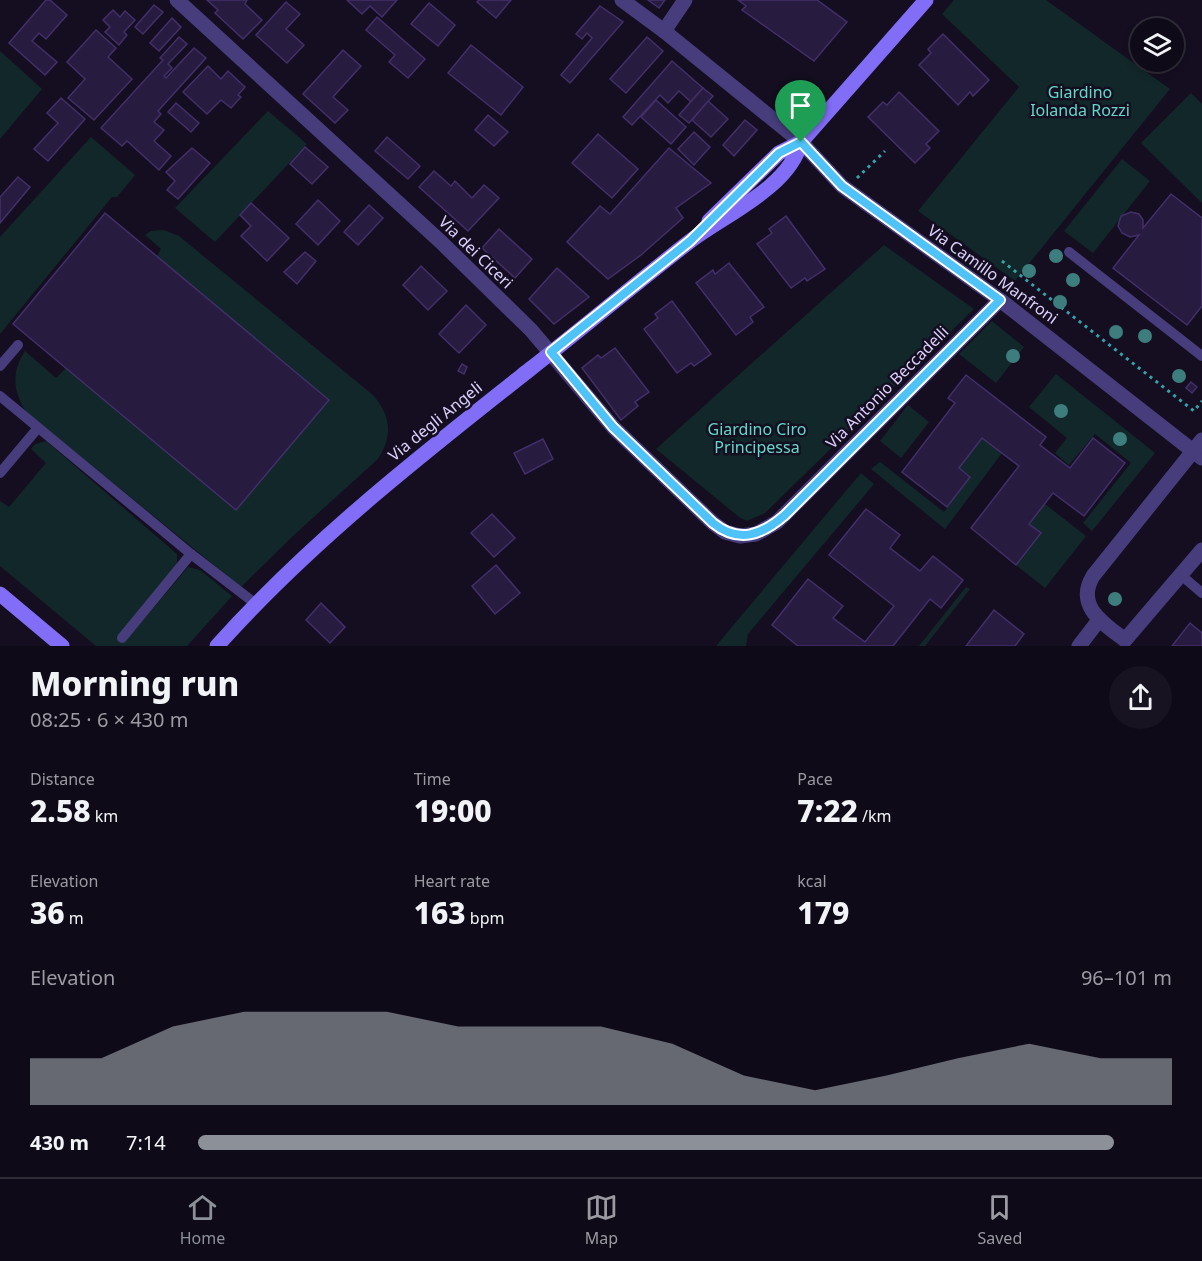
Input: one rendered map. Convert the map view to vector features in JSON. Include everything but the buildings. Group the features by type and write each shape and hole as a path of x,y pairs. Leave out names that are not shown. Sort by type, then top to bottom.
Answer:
{"street":[{"name":"Via dei Ciceri","path":"177,0 441,242 551,352 628,442 713,523 725,532 740,536"},
{"name":"Via Camillo Manfroni","path":"622,0 664,31 801,142 842,186 1000,300 1169,431 1199,449"},
{"path":"664,31 685,0"},
{"name":"Via degli Angeli","path":"217,646 256,604 382,487 690,241 779,153 801,142 926,0"},
{"name":"Via Antonio Beccadelli","path":"740,536 763,531 785,515 1000,300"},
{"path":"1199,449 1090,580 1086,601 1099,620 1129,643 1202,550"},
{"path":"0,594 62,646"},
{"path":"1080,645 1099,620"}],"lane":[{"path":"1069,252 1202,356"},
{"path":"0,366 18,345"},
{"path":"0,396 37,429 256,604"},
{"path":"0,474 37,429"},
{"path":"122,638 191,554"},
{"path":"1181,575 1202,593"}],"path":[{"path":"857,178 885,151"},
{"path":"1002,261 1194,411 1202,401"}],"green space":[{"name":"Giardino Iolanda Rozzi","path":"954,0 1046,0 1130,60 1130,72 1146,72 1170,89 1015,281 918,211 1019,87 942,14"},
{"path":"0,51 42,89 0,139"},
{"path":"1191,93 1202,104 1202,203 1141,143"},
{"path":"268,111 307,144 215,242 175,208"},
{"path":"91,137 135,175 117,197 112,197 0,334 0,237"},
{"path":"1122,159 1150,181 1093,253 1064,231"},
{"path":"164,230 179,236 373,395 383,410 388,426 386,442 378,459 294,535 241,587 26,412 16,389 17,367 25,351 56,378 66,368 236,510 328,400 157,256 161,249 145,235 151,231"},
{"name":"Giardino Ciro Principessa","path":"884,245 974,309 765,513 747,521 739,517 656,449"},
{"path":"992,321 1024,347 996,383 959,354"},
{"path":"1056,374 1155,453 1092,531 1083,523 1131,463 1095,434 1069,465 1055,453 1067,438 1029,407"},
{"path":"908,405 929,422 901,458 880,441"},
{"path":"982,438 1002,453 945,529 871,469 880,462 944,512 970,477 959,468"},
{"path":"46,441 177,554 177,565 117,639 124,643 188,567 200,570 232,596 187,646 96,646 0,566 0,501 9,507 46,463 31,449 35,444"},
{"path":"861,473 874,484 748,634 746,646 716,646"},
{"path":"1045,504 1086,536 1045,588 1016,565 1041,533 1029,524"},
{"path":"966,587 970,589 925,646 919,646"}],"route":[{"path":"801,142 842,186 1000,300 785,515 756,534 732,535 713,523 613,427 551,352 690,241 779,153 793,143 801,142"}]}
